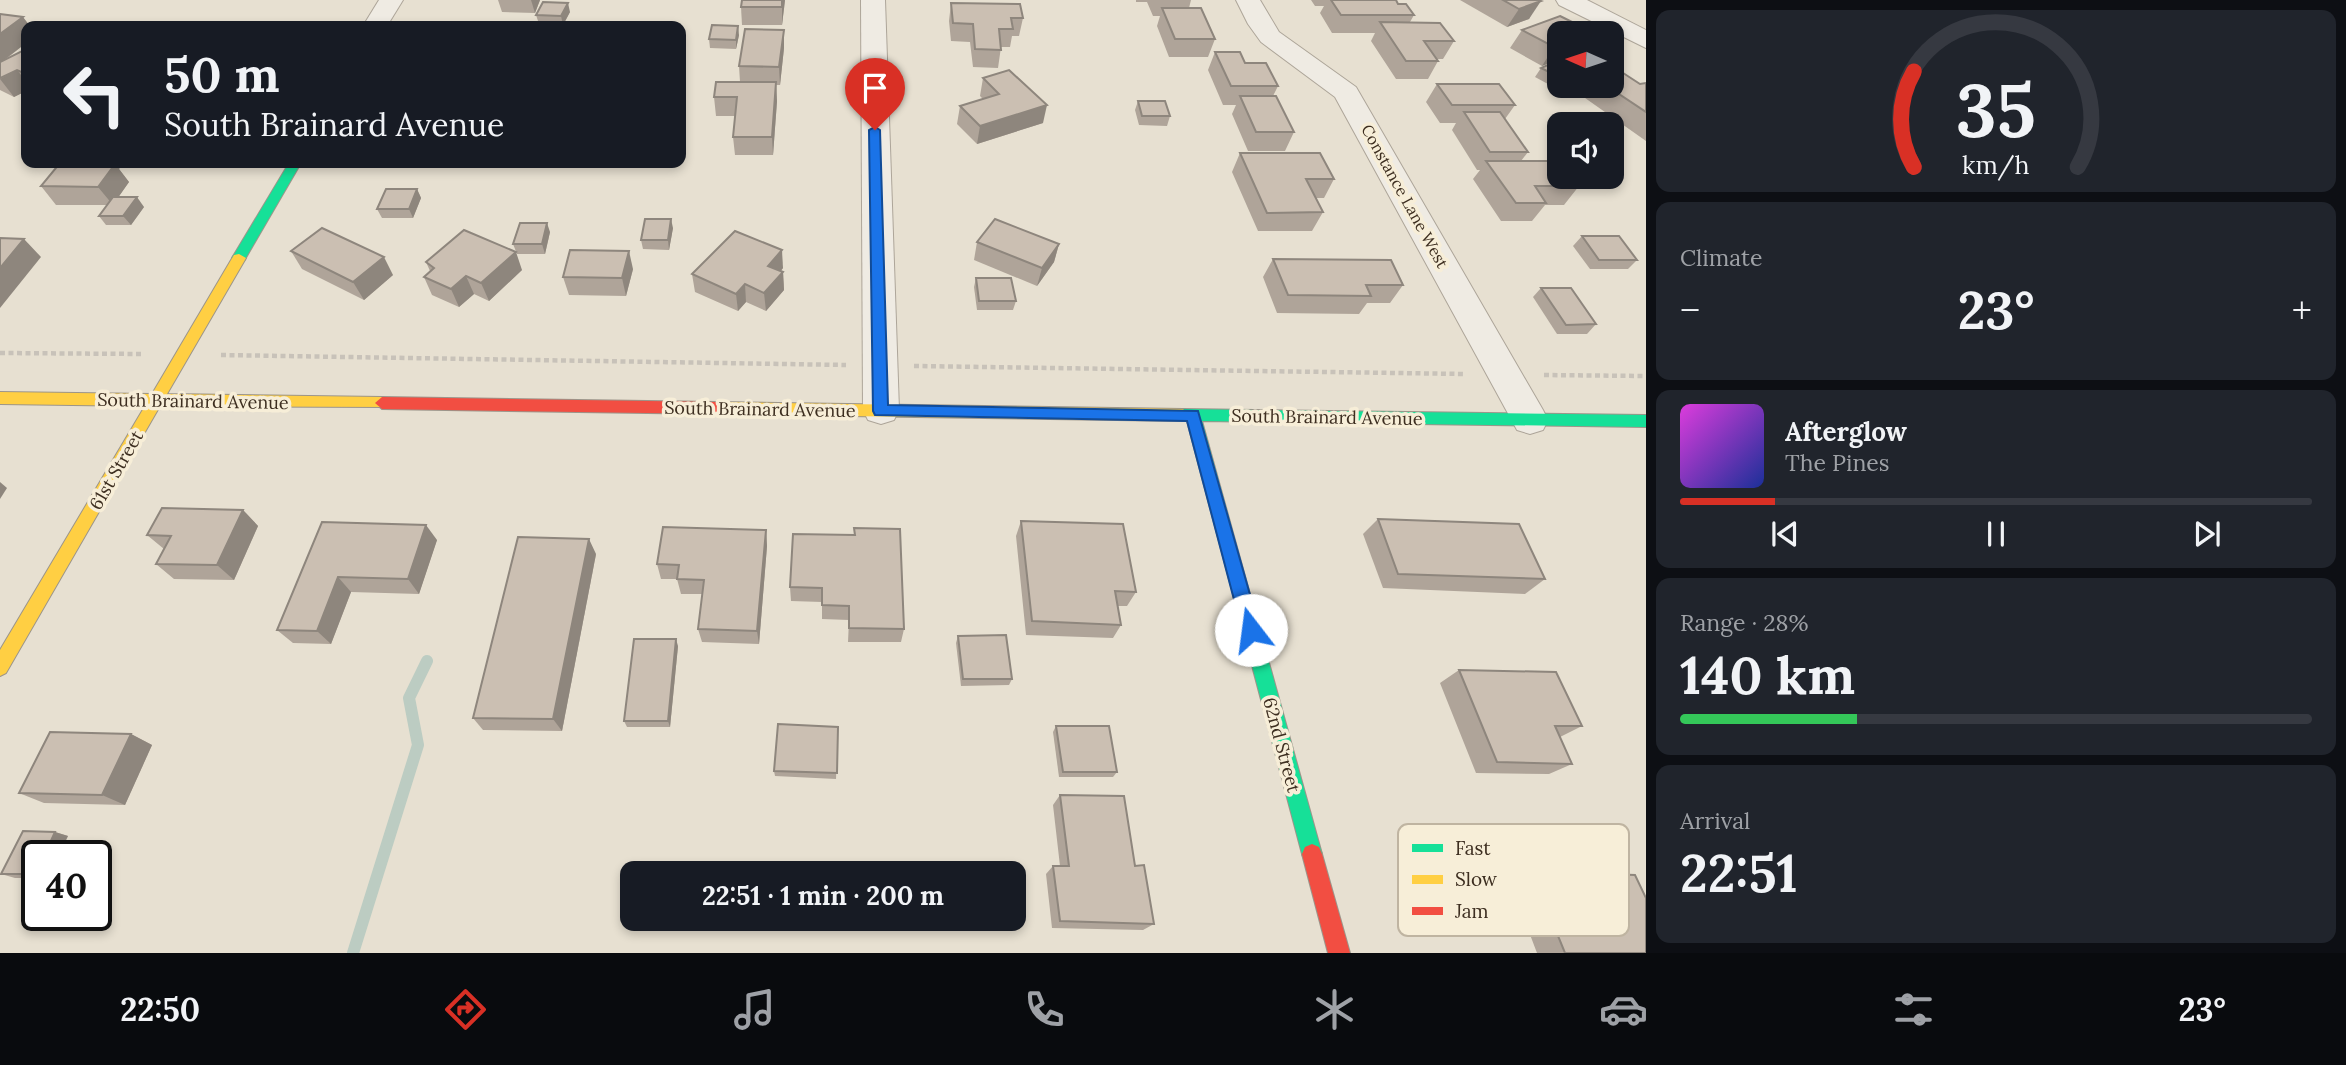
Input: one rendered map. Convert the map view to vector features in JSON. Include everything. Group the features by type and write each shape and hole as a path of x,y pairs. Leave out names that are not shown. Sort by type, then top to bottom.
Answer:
{"street":[{"path":"378,21 391,0"},
{"path":"873,0 878,365 881,411"},
{"name":"Constance Lane West","path":"1248,0 1259,23 1272,39 1326,75 1346,93 1530,420"},
{"path":"1568,0 1646,40"},
{"name":"61st Street","path":"0,667 292,168"},
{"name":"South Brainard Avenue","path":"0,398 1646,421"},
{"name":"62nd Street","path":"1193,415 1339,953"}],"path":[{"path":"0,353 1646,376"}],"building":[{"path":"742,0 782,0 782,7 741,7"},
{"path":"1331,0 1396,0 1398,4 1406,4 1414,15 1341,15"},
{"path":"1503,0 1538,0 1541,1 1519,9"},
{"path":"543,2 568,3 561,16 536,15"},
{"path":"951,3 1020,4 1023,18 1011,18 1013,29 999,29 1001,50 975,49 973,24 953,23"},
{"path":"1162,8 1201,8 1215,39 1175,39"},
{"path":"0,14 23,17 0,34"},
{"path":"1560,16 1570,21 1547,21 1547,43 1522,30"},
{"path":"1380,22 1440,23 1454,41 1424,41 1438,61 1406,61"},
{"path":"712,25 738,26 736,40 709,39"},
{"path":"745,29 784,30 779,67 739,66"},
{"path":"21,52 21,72 17,70 0,78 0,62"},
{"path":"1215,52 1240,52 1245,63 1266,63 1278,86 1231,86"},
{"path":"1009,70 1047,105 980,126 960,106 999,94 983,78"},
{"path":"1624,74 1640,84 1646,83 1646,112 1624,97"},
{"path":"716,82 776,82 772,137 733,137 737,97 714,97"},
{"path":"1437,84 1499,84 1515,105 1452,105"},
{"path":"1240,96 1276,96 1294,132 1256,132"},
{"path":"1138,101 1165,101 1170,116 1142,116"},
{"path":"1464,112 1500,112 1528,152 1490,152"},
{"path":"1240,153 1320,153 1334,179 1306,179 1323,212 1267,213"},
{"path":"1486,161 1547,161 1547,186 1535,186 1546,203 1516,203"},
{"path":"56,168 112,168 98,187 41,186"},
{"path":"386,189 417,189 409,209 377,209"},
{"path":"113,197 137,197 123,216 99,216"},
{"path":"645,219 671,219 668,240 641,240"},
{"path":"995,219 1059,244 1042,268 977,242"},
{"path":"520,223 547,223 542,244 513,244"},
{"path":"322,228 384,257 353,282 291,251"},
{"path":"464,230 516,252 481,283 466,276 451,289 424,277 434,268 426,262"},
{"path":"735,231 782,250 768,266 783,272 764,293 745,284 736,294 692,274"},
{"path":"1582,236 1619,236 1637,260 1599,260"},
{"path":"0,238 24,239 0,268"},
{"path":"570,250 629,251 622,278 563,277"},
{"path":"1273,259 1391,260 1403,285 1366,285 1371,296 1288,295"},
{"path":"976,278 1011,278 1016,301 979,301"},
{"path":"1541,288 1571,288 1596,324 1566,325"},
{"path":"162,508 243,510 217,565 156,564 171,536 147,535"},
{"path":"1378,519 1519,524 1545,579 1398,574"},
{"path":"1021,521 1123,524 1136,592 1115,591 1121,625 1032,621"},
{"path":"322,522 426,525 408,579 338,577 317,631 277,630"},
{"path":"663,527 766,530 757,631 698,629 704,580 677,579 679,565 657,564"},
{"path":"854,528 900,529 904,629 849,628 849,606 822,605 822,588 790,587 793,534 855,535"},
{"path":"518,537 589,539 553,719 473,718"},
{"path":"1006,635 1012,679 963,679 958,636"},
{"path":"634,639 676,639 668,721 624,721"},
{"path":"1459,670 1556,672 1582,726 1555,726 1572,764 1497,762"},
{"path":"778,724 838,727 837,773 774,771"},
{"path":"1056,726 1109,726 1117,772 1063,772"},
{"path":"50,732 131,734 102,795 19,793"},
{"path":"1060,795 1124,796 1135,866 1144,865 1154,924 1060,921 1053,866 1069,866"},
{"path":"23,831 55,832 51,840 21,840 21,874 1,874"},
{"path":"1629,875 1635,875 1646,898 1646,953 1565,953 1558,936 1629,936"}],"waterway":[{"path":"353,953 418,745 409,698 427,661"}],"traffic: fast":[{"path":"239,258 292,168"},
{"path":"1183,415 1646,421"},
{"path":"1193,415 1312,854"}],"traffic: slow":[{"path":"0,667 239,258"},
{"path":"0,398 382,403"},
{"path":"717,408 1183,415"}],"traffic: jam":[{"path":"382,403 717,408"},
{"path":"1312,854 1339,953"}],"route":[{"path":"875,130 881,411 1193,415 1251,630"}]}
